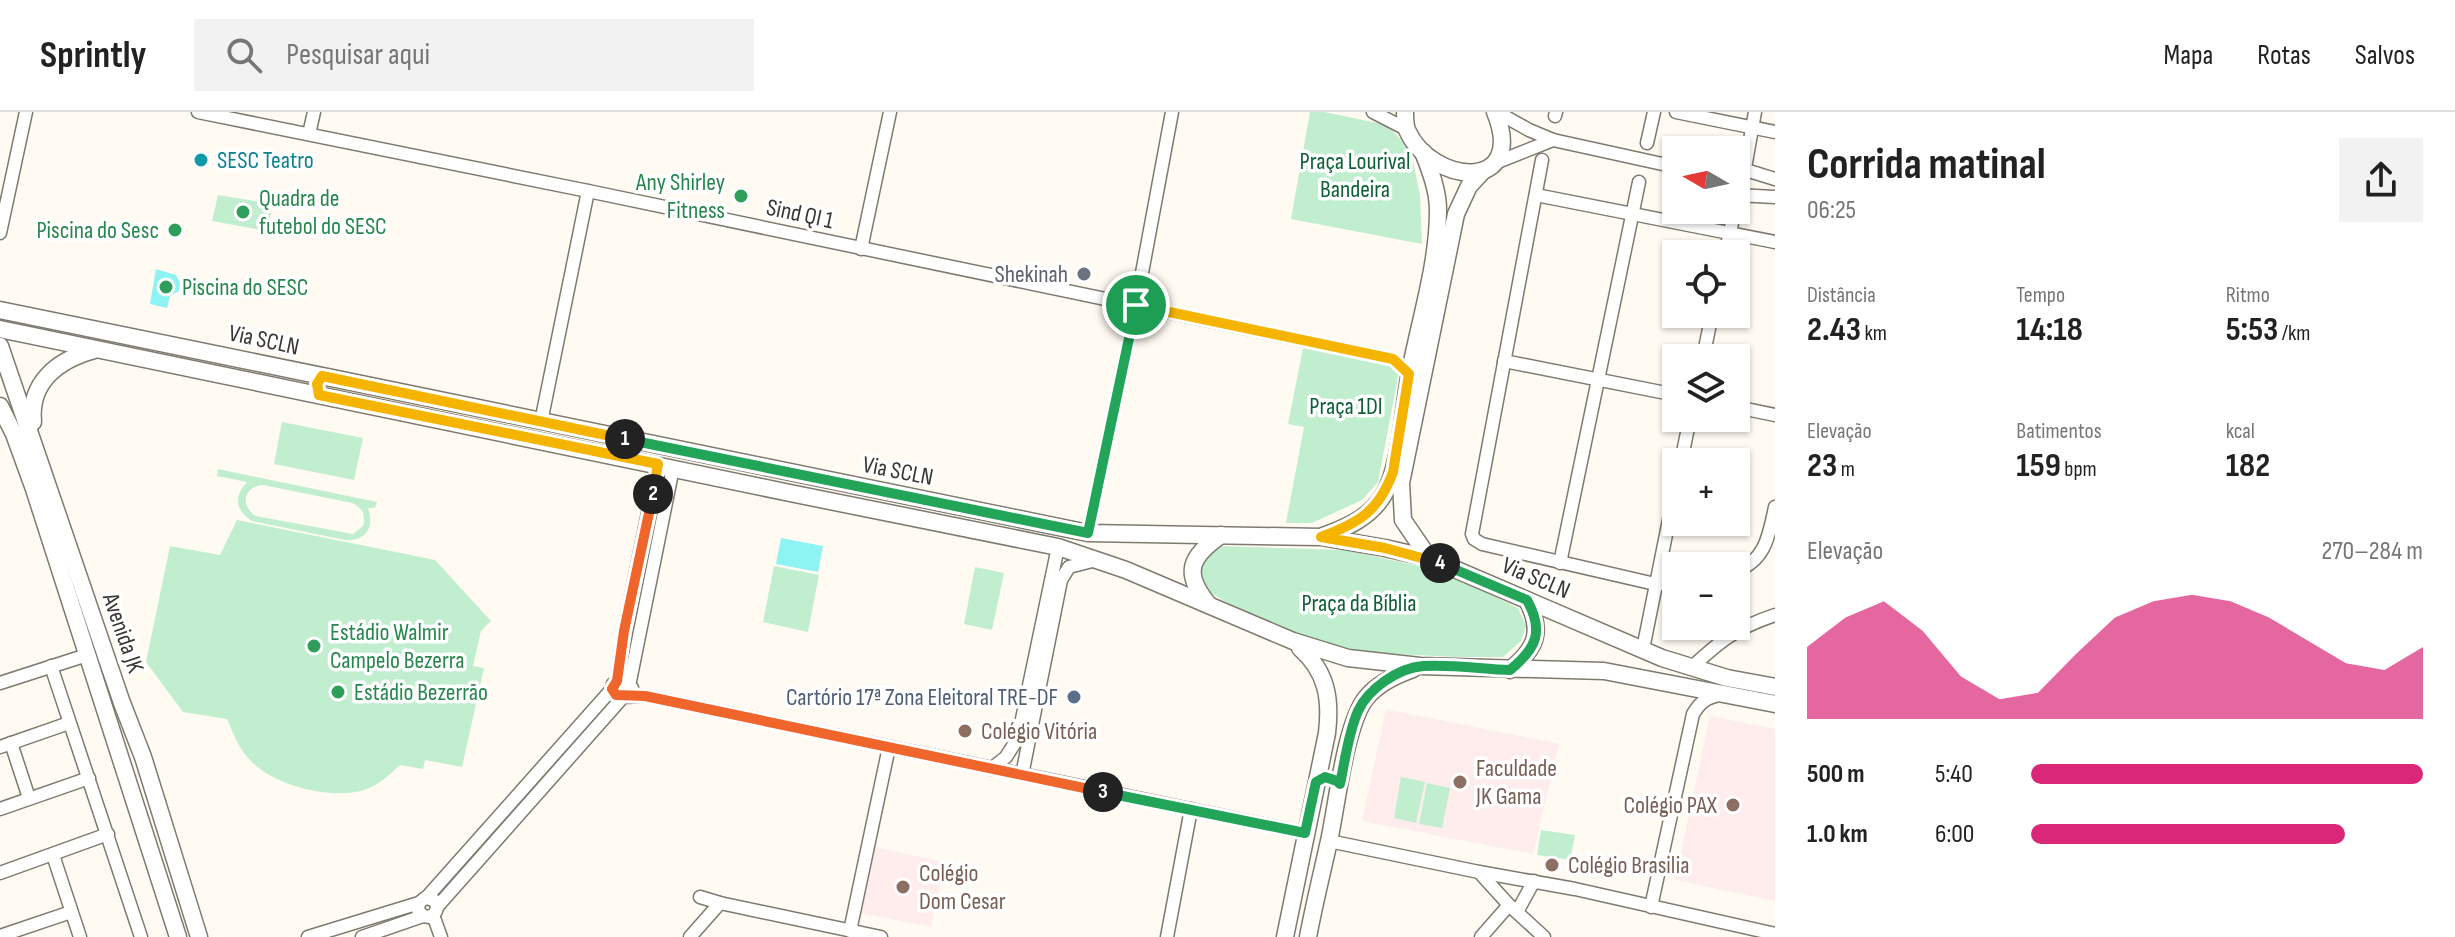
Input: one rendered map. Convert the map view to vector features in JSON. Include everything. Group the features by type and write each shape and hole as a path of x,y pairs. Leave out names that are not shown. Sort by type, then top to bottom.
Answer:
{"main road":[{"path":"1429,558 1403,520 1401,483 1456,214 1469,186 1489,167 1502,148 1503,132 1496,112"},
{"path":"1321,537 1362,518 1384,494 1393,472 1409,374 1436,248 1438,207 1433,177 1406,121"},
{"path":"1423,152 1442,166 1462,173 1489,167"},
{"name":"Via SCLN","path":"0,310 1088,533 1321,537 1385,548 1429,558 1691,668 1775,687"},
{"name":"Via SCLN","path":"0,329 1058,547 1126,570 1293,641 1348,658 1420,666 1604,671 1775,704"},
{"name":"Avenida JK","path":"0,346 35,448 60,547"},
{"path":"35,448 31,409 38,388 62,362 96,349"},
{"path":"289,389 293,370"},
{"path":"319,395 317,384 322,376"},
{"name":"Avenida JK","path":"0,406 14,434 143,757 199,937"},
{"path":"697,472 702,466 700,455"},
{"path":"719,477 718,467 723,459"},
{"path":"1209,605 1200,594 1193,568 1201,550 1221,535"},
{"name":"Avenida JK","path":"68,571 87,655 178,937"},
{"path":"1510,670 1525,658 1534,644 1537,626 1527,600"},
{"path":"1285,937 1330,710 1317,665 1293,641"},
{"path":"1308,937 1358,712 1367,697 1394,676 1420,666"},
{"path":"121,766 132,769 143,757"},
{"path":"1316,782 1325,777 1340,784"},
{"path":"136,809 143,798 156,802"},
{"path":"1297,876 1297,889 1301,893 1312,892 1318,883"}],"street":[{"path":"0,233 26,112"},
{"name":"Sind QI 1","path":"198,112 1393,359"},
{"path":"309,134 314,112"},
{"path":"861,249 890,112"},
{"path":"1088,533 1136,305 1172,112"},
{"path":"1373,112 1406,121"},
{"path":"1496,112 1553,140 1662,164"},
{"path":"1647,143 1654,112"},
{"path":"1676,112 1775,132"},
{"path":"1749,136 1755,112"},
{"path":"1489,167 1553,140"},
{"path":"1542,160 1472,534 1482,544 1662,584"},
{"path":"1750,171 1773,178 1770,197 1750,196"},
{"path":"1560,563 1639,182"},
{"path":"541,422 588,191"},
{"path":"1536,195 1775,242"},
{"path":"1728,240 1731,224"},
{"path":"1409,374 1393,359 1414,352"},
{"path":"1504,361 1662,392"},
{"path":"1750,410 1775,415"},
{"path":"431,913 418,910 423,900 620,688 636,576 665,466"},
{"path":"362,937 431,913 620,688 651,580 665,466"},
{"path":"1750,565 1758,559 1775,509"},
{"path":"1643,649 1665,536"},
{"path":"991,769 1006,757 1018,738 1058,547"},
{"path":"1022,775 1061,580 1069,567 1096,560"},
{"path":"636,576 645,575 651,580"},
{"path":"1691,668 1722,639 1775,615"},
{"path":"0,683 87,655"},
{"path":"51,666 141,937"},
{"path":"1651,907 1693,714 1692,703 1677,684"},
{"path":"620,688 645,696 1305,833"},
{"path":"1693,714 1700,702 1723,694"},
{"path":"29,798 6,745 69,723"},
{"path":"850,931 889,747"},
{"path":"0,809 89,778"},
{"path":"1167,937 1191,809"},
{"path":"0,873 108,834"},
{"path":"1329,841 1575,889 1775,934"},
{"path":"53,855 80,937"},
{"path":"1479,872 1544,937"},
{"path":"1481,937 1513,908 1534,881"},
{"path":"700,897 881,937"},
{"path":"308,937 423,900"},
{"path":"690,937 720,903"},
{"path":"8,935 71,912"},
{"path":"431,913 441,937"}],"shaded area":[{"name":"Faculdade JK Gama","path":"1386,709 1559,744 1533,854 1362,821"},
{"name":"Colégio PAX","path":"1710,716 1775,729 1775,901 1675,880"},
{"name":"Colégio Dom Cesar","path":"875,847 945,862 931,927 861,913"}],"green space":[{"name":"Praça Lourival Bandeira","path":"1310,112 1387,125 1411,151 1420,195 1422,244 1291,219"},
{"name":"Quadra de futebol do SESC","path":"218,195 273,204 267,231 212,221"},
{"name":"Praça 1DI","path":"1303,348 1391,366 1399,372 1378,482 1362,500 1312,523 1286,523 1304,427 1288,424"},
{"path":"282,422 363,438 354,480 274,464"},
{"path":"218,469 377,502 375,508 368,508 370,521 367,532 358,539 345,540 252,521 242,513 238,503 247,482 217,476","holes":["263,485 352,503 363,512 364,518 363,526 353,534 256,516 248,507 246,498 251,489"]},
{"name":"Estádio Walmir Campelo Bezerra","path":"237,520 435,560 491,621 481,631 473,666 484,668 462,767 425,760 423,769 400,765 379,783 364,790 336,793 305,789 262,771 240,747 227,719 183,712 146,662 170,546 220,555"},
{"name":"Praça da Bíblia","path":"1218,546 1345,550 1442,571 1518,608 1526,626 1521,641 1503,657 1353,652 1314,641 1241,611 1201,587 1200,565"},
{"path":"774,566 819,575 808,632 763,622"},
{"path":"975,567 1004,573 992,630 964,624"},
{"path":"1401,777 1425,782 1416,823 1394,818"},
{"path":"1427,783 1450,788 1442,828 1419,824"},
{"path":"1541,830 1575,835 1570,860 1537,855"}],"water":[{"name":"Piscina do SESC","path":"156,269 176,275 180,283 179,291 170,296 167,308 150,304"},
{"path":"781,538 823,546 818,572 776,564"}],"place":[{"name":"SESC Teatro","path":"201,160"},
{"name":"Any Shirley Fitness","path":"741,196"},
{"name":"Quadra de futebol do SESC","path":"243,212"},
{"name":"Piscina do Sesc","path":"175,230"},
{"name":"Shekinah","path":"1084,274"},
{"name":"Piscina do SESC","path":"166,287"},
{"name":"Estádio Walmir Campelo Bezerra","path":"314,646"},
{"name":"Estádio Bezerrão","path":"338,692"},
{"name":"Cartório 17ª Zona Eleitoral TRE-DF","path":"1074,697"},
{"name":"Colégio Vitória","path":"965,731"},
{"name":"Faculdade JK Gama","path":"1460,782"},
{"name":"Colégio PAX","path":"1733,805"},
{"name":"Colégio Brasilia","path":"1552,865"},
{"name":"Colégio Dom Cesar","path":"903,887"}],"route":[{"path":"1136,305 1393,359 1409,374 1389,482 1374,508 1362,518 1321,537 1429,558 1527,600 1534,614 1537,626 1534,644 1525,658 1510,670 1420,666 1394,676 1367,697 1358,712 1349,741 1340,784 1325,777 1316,782 1305,833 645,696 616,695 612,689 617,681 624,631 658,464 319,395 316,388 322,376 1088,533 1136,305"}]}
